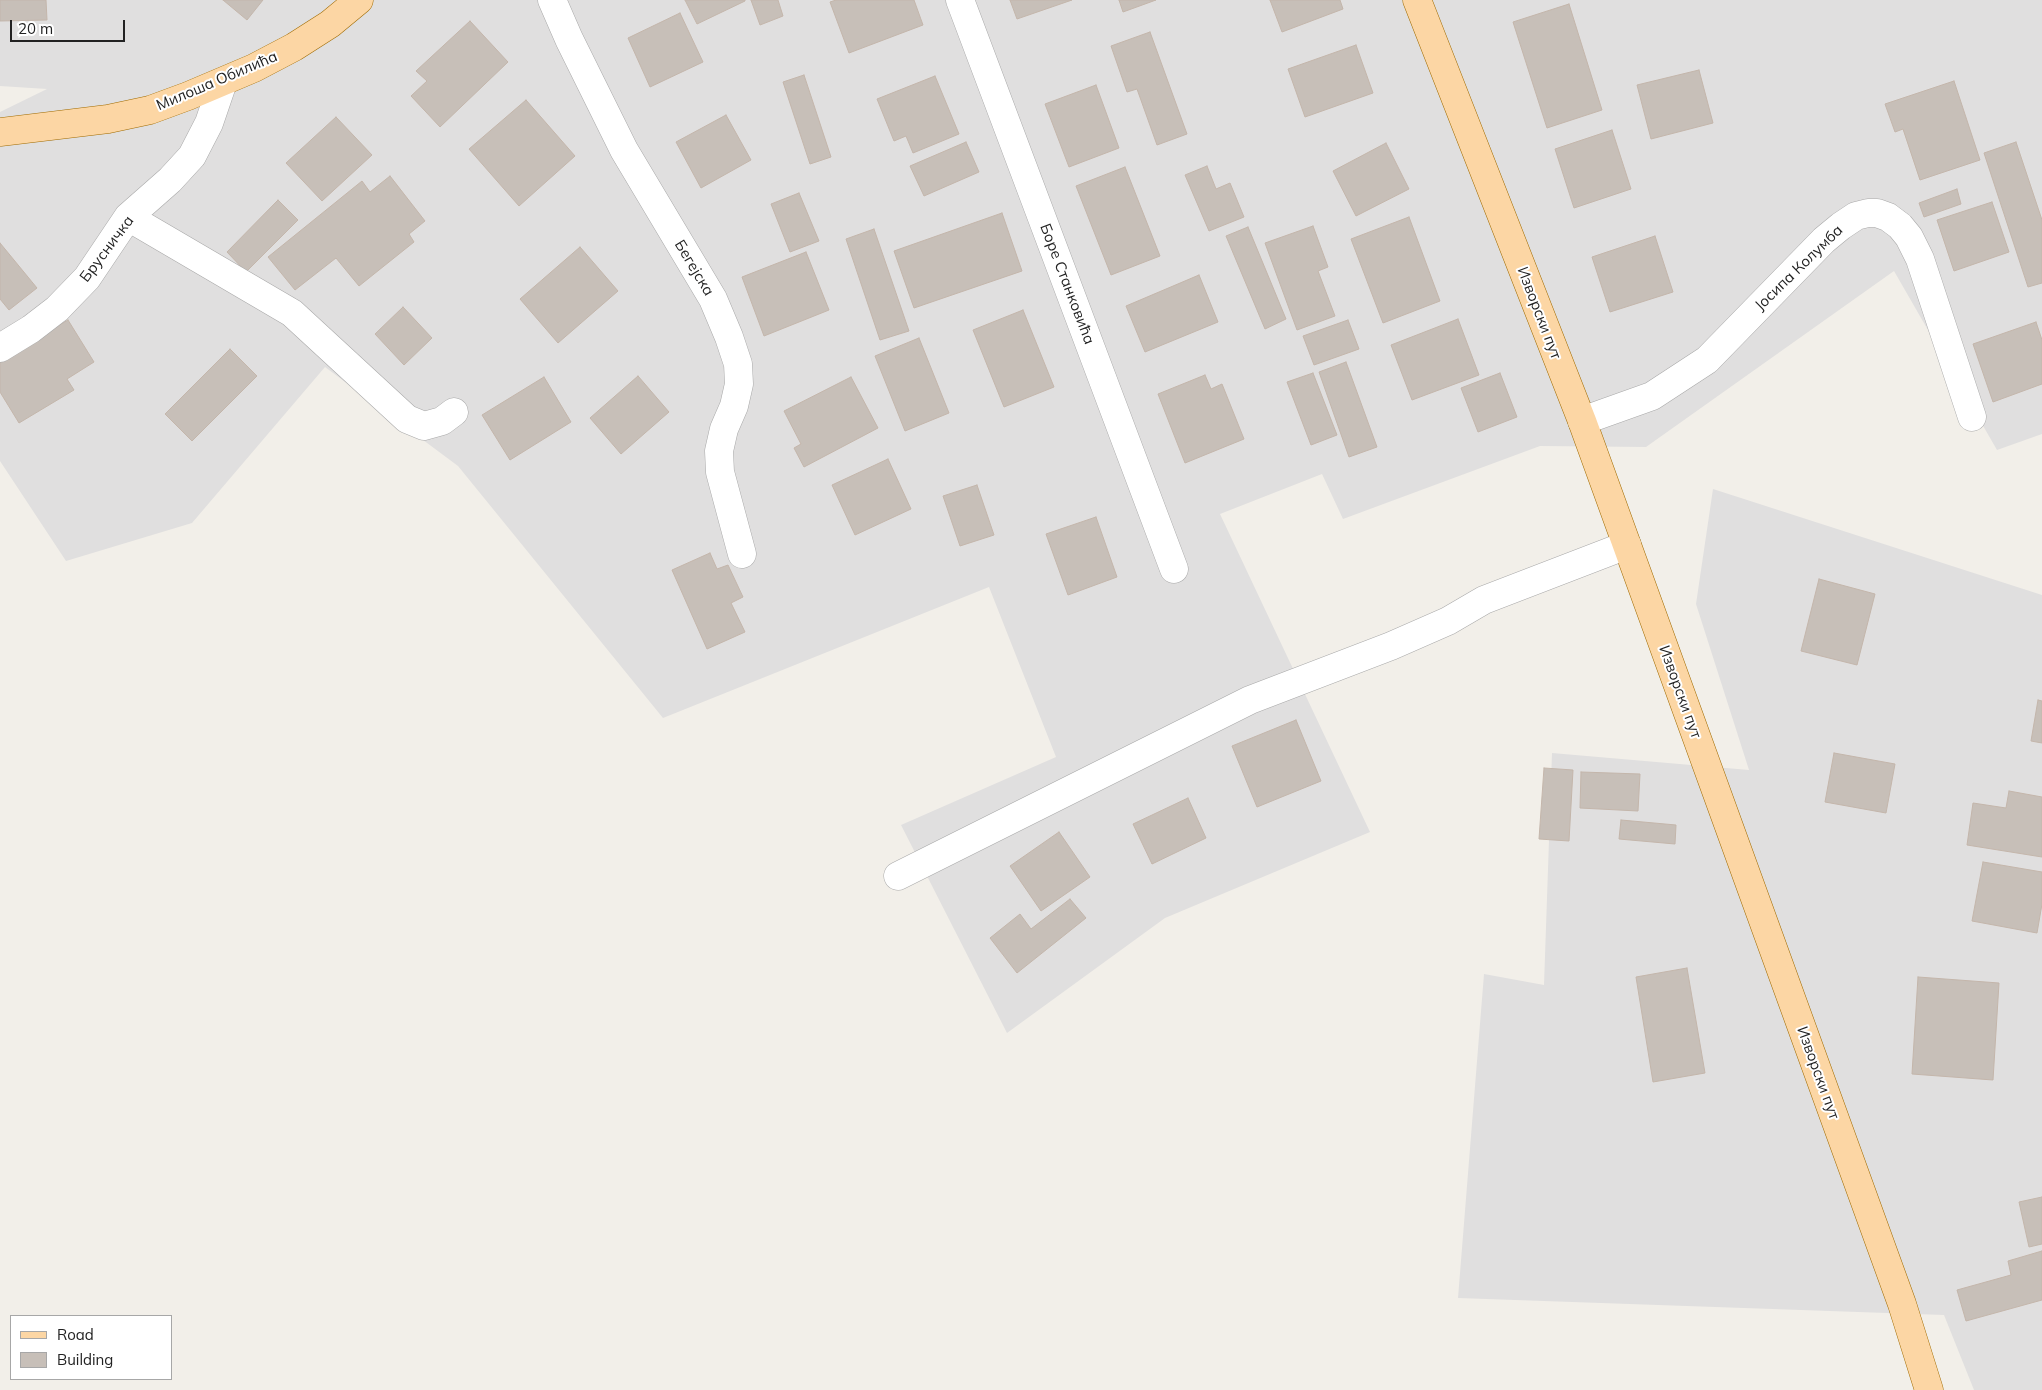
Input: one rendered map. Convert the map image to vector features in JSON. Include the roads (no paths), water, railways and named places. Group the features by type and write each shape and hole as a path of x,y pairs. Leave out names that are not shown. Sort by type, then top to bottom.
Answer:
{"main road":[{"name":"Милоша Обилића","path":"0,132 108,119 150,110 223,82 294,47 330,24 359,0"},
{"name":"Изворски пут","path":"1417,0 1582,422 1627,544 1902,1304 1929,1390"}],"street":[{"name":"Бегејска","path":"552,0 569,39 624,150 713,299 729,337 738,364 739,384 721,444 720,472 742,554"},
{"name":"Боре Станковића","path":"960,0 1174,569"},
{"name":"Брусничка","path":"0,348 32,329 57,309 87,278 128,217 170,180 192,156 209,123 223,82"},
{"name":"Јосипа Колумба","path":"1582,422 1652,396 1707,360 1824,240 1856,216 1868,213 1877,213 1888,217 1900,226 1909,237 1920,259 1972,417"},
{"path":"128,217 292,313 407,419 424,426 442,421 454,412"},
{"path":"898,876 1250,700 1390,646 1448,621 1484,600 1627,544"}]}
